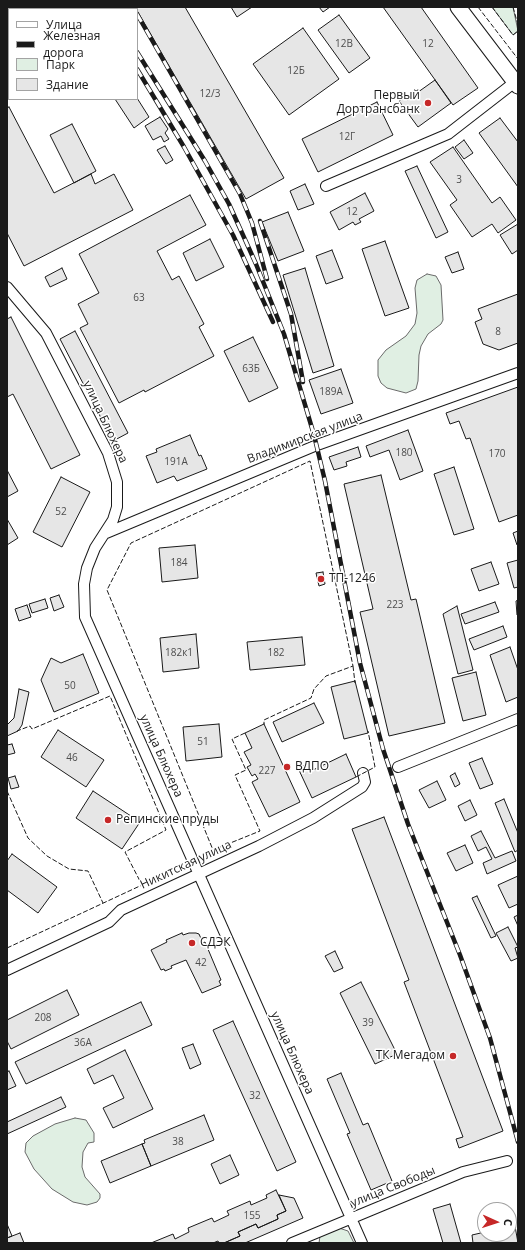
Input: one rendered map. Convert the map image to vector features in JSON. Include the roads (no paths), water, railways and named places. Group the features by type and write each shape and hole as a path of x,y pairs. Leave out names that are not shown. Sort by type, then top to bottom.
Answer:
{"main road":[{"path":"458,7 517,84"}],"street":[{"path":"326,186 448,134 517,84"},
{"name":"улица Блюхера","path":"7,287 46,332 108,453 117,482 117,507 113,520 95,548 87,568 84,584 85,617 362,1243"},
{"name":"Владимирская улица","path":"104,534 317,445 518,372"},
{"path":"398,767 518,719"},
{"name":"Никитская улица","path":"7,970 109,922 121,910 198,872 259,846 314,818 362,787 365,782 363,773"},
{"name":"улица Свободы","path":"292,1243 463,1172 507,1161"}],"railway":[{"path":"138,16 240,194 252,223 267,279"},
{"path":"138,54 205,161 229,204 256,264 284,334 314,435 325,481 360,663 383,749 408,824 460,955 490,1038 518,1142"},
{"path":"138,71 184,147 233,235 273,322"},
{"path":"260,221 291,314 303,382"}],"place":[{"name":"Первый Дортрансбанк","path":"428,103"},
{"name":"ТП-1246","path":"321,579"},
{"name":"ВДПО","path":"287,767"},
{"name":"Репинские пруды","path":"108,820"},
{"name":"СДЭК","path":"192,943"},
{"name":"ТК Мегадом","path":"453,1056"}]}
